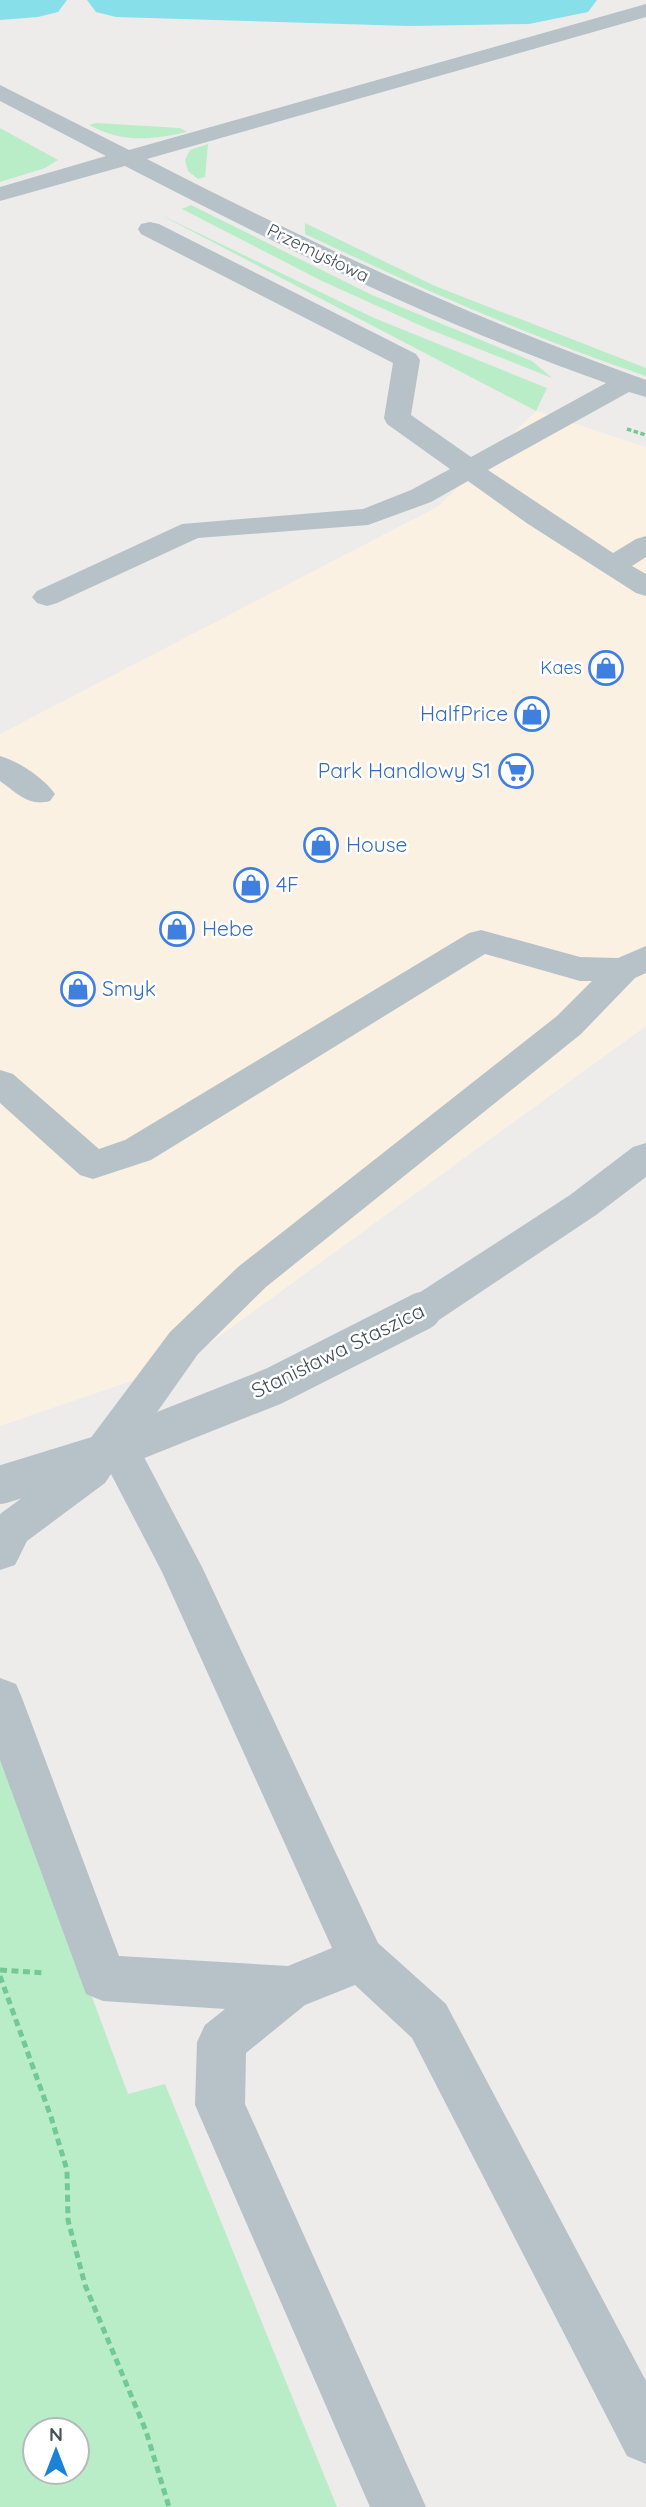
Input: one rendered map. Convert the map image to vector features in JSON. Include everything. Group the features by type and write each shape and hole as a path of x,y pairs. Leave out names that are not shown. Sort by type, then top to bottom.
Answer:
{"street":[{"path":"0,194 646,10"},
{"name":"Przemysłowa","path":"0,92 402,293 478,327 636,386"},
{"path":"150,229 407,360 397,418 470,467 538,518 646,587"},
{"path":"47,597 192,530 368,517 421,496 470,467 575,413 636,386"},
{"path":"613,565 646,545"},
{"path":"0,766 39,794"},
{"path":"0,1083 6,1085 93,1165 138,1150 481,941 580,969 634,964"},
{"path":"0,1552 12,1529 90,1471 184,1343 252,1277 569,1025 634,964"},
{"name":"Stanisława Staszica","path":"0,1485 108,1452 274,1385 422,1311 583,1205 646,1157"},
{"path":"114,1440 181,1567 361,1959 429,2021 646,2437"},
{"path":"0,1698 103,1978 288,1989"},
{"path":"361,1959 288,1989 222,2042 220,2105 398,2507"}],"path":[{"path":"0,1976 51,2117 67,2170 68,2220 85,2285 146,2431 169,2507"}],"shaded area":[{"path":"536,411 646,447 646,1026 181,1364 0,1426 0,734 439,506"}],"green space":[{"path":"96,123 180,128 187,132 162,137 125,137 89,125"},
{"path":"0,128 58,160 45,168 0,182"},
{"path":"208,144 205,177 198,179 188,171 185,160 190,150"},
{"path":"191,205 372,295 532,361 552,378 426,328 322,281 182,209"},
{"path":"159,214 374,318 547,388 536,411"},
{"path":"305,223 435,286 646,368 646,376 516,327 389,273 305,234"},
{"path":"0,1749 128,2094 165,2084 337,2507 0,2507"}],"waterway":[{"path":"0,3 38,0"},
{"path":"116,0 409,9 529,7 568,0"}],"place":[{"name":"Kaes","path":"606,668"},
{"name":"HalfPrice","path":"532,714"},
{"name":"Park Handlowy S1","path":"516,771"},
{"name":"House","path":"321,845"},
{"name":"4F","path":"251,885"},
{"name":"Hebe","path":"177,929"},
{"name":"Smyk","path":"78,989"}]}
